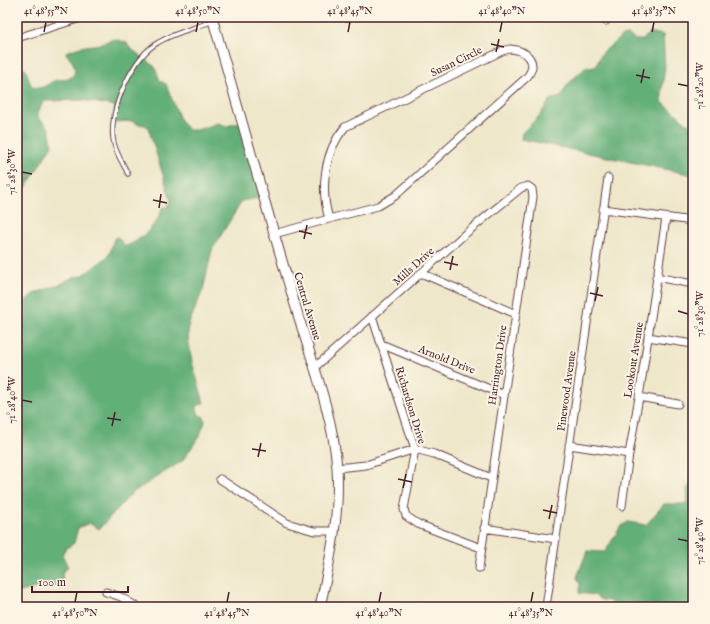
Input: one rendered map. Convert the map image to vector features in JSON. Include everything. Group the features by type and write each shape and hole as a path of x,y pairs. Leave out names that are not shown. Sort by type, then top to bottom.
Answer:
{"main road":[{"name":"Central Avenue","path":"213,19 333,438 337,468 337,505 334,531 320,607"}],"street":[{"path":"17,38 84,17"},
{"name":"Susan Circle","path":"274,234 378,206 395,196 527,77 532,69 531,61 528,55 521,50 516,49 502,51 345,127 338,135 331,150 324,177 329,219"},
{"name":"Pinewood Avenue","path":"546,607 608,178"},
{"name":"Mills Drive","path":"314,368 465,234 521,188 525,186 530,187"},
{"name":"Harrington Drive","path":"479,568 533,197 532,189 530,187"},
{"path":"603,209 693,221"},
{"name":"Lookout Avenue","path":"622,506 666,218"},
{"path":"421,273 516,314"},
{"path":"656,277 693,284"},
{"name":"Richardson Drive","path":"372,316 415,449 406,494 404,509 406,516 418,524 481,548"},
{"path":"648,337 693,344"},
{"name":"Arnold Drive","path":"381,344 504,395"},
{"path":"639,397 678,404"},
{"path":"569,445 629,454"},
{"path":"337,468 366,465 415,449 434,454 492,478"},
{"path":"220,479 287,523 314,531 334,531"},
{"path":"484,528 556,539"},
{"path":"106,592 121,597 137,607"}],"lane":[{"path":"128,174 114,144 112,130 118,101 126,81 149,49 158,42 213,19"}],"green space":[{"path":"650,32 663,35 665,67 662,102 693,128 693,175 521,139 522,133 540,115 550,100 561,96 568,84 586,67 591,68 596,66 602,53 622,36 628,35 636,40 643,40"},
{"path":"115,39 127,43 129,47 155,67 160,81 166,84 181,122 189,130 197,130 218,123 227,126 241,122 263,197 242,201 212,250 203,290 189,323 188,337 192,362 204,403 197,406 199,415 204,417 205,422 199,437 182,461 132,493 99,529 89,523 78,528 74,543 65,549 62,555 68,567 62,573 63,581 56,586 31,589 17,593 17,308 33,294 61,284 73,277 82,276 107,257 110,253 114,238 118,237 125,246 142,237 153,226 162,208 168,207 171,201 148,127 137,124 134,121 113,122 115,106 83,100 44,101 38,112 38,117 49,128 52,145 17,202 17,91 22,83 20,69 25,68 32,86 40,88 54,81 67,79 74,74 75,71 73,63 66,52 80,47 99,44"},
{"path":"693,469 693,607 617,607 609,601 602,600 594,595 579,593 580,584 577,577 587,551 605,552 621,526 628,522 646,525 664,504 684,504 688,501 687,489 692,480"}]}
